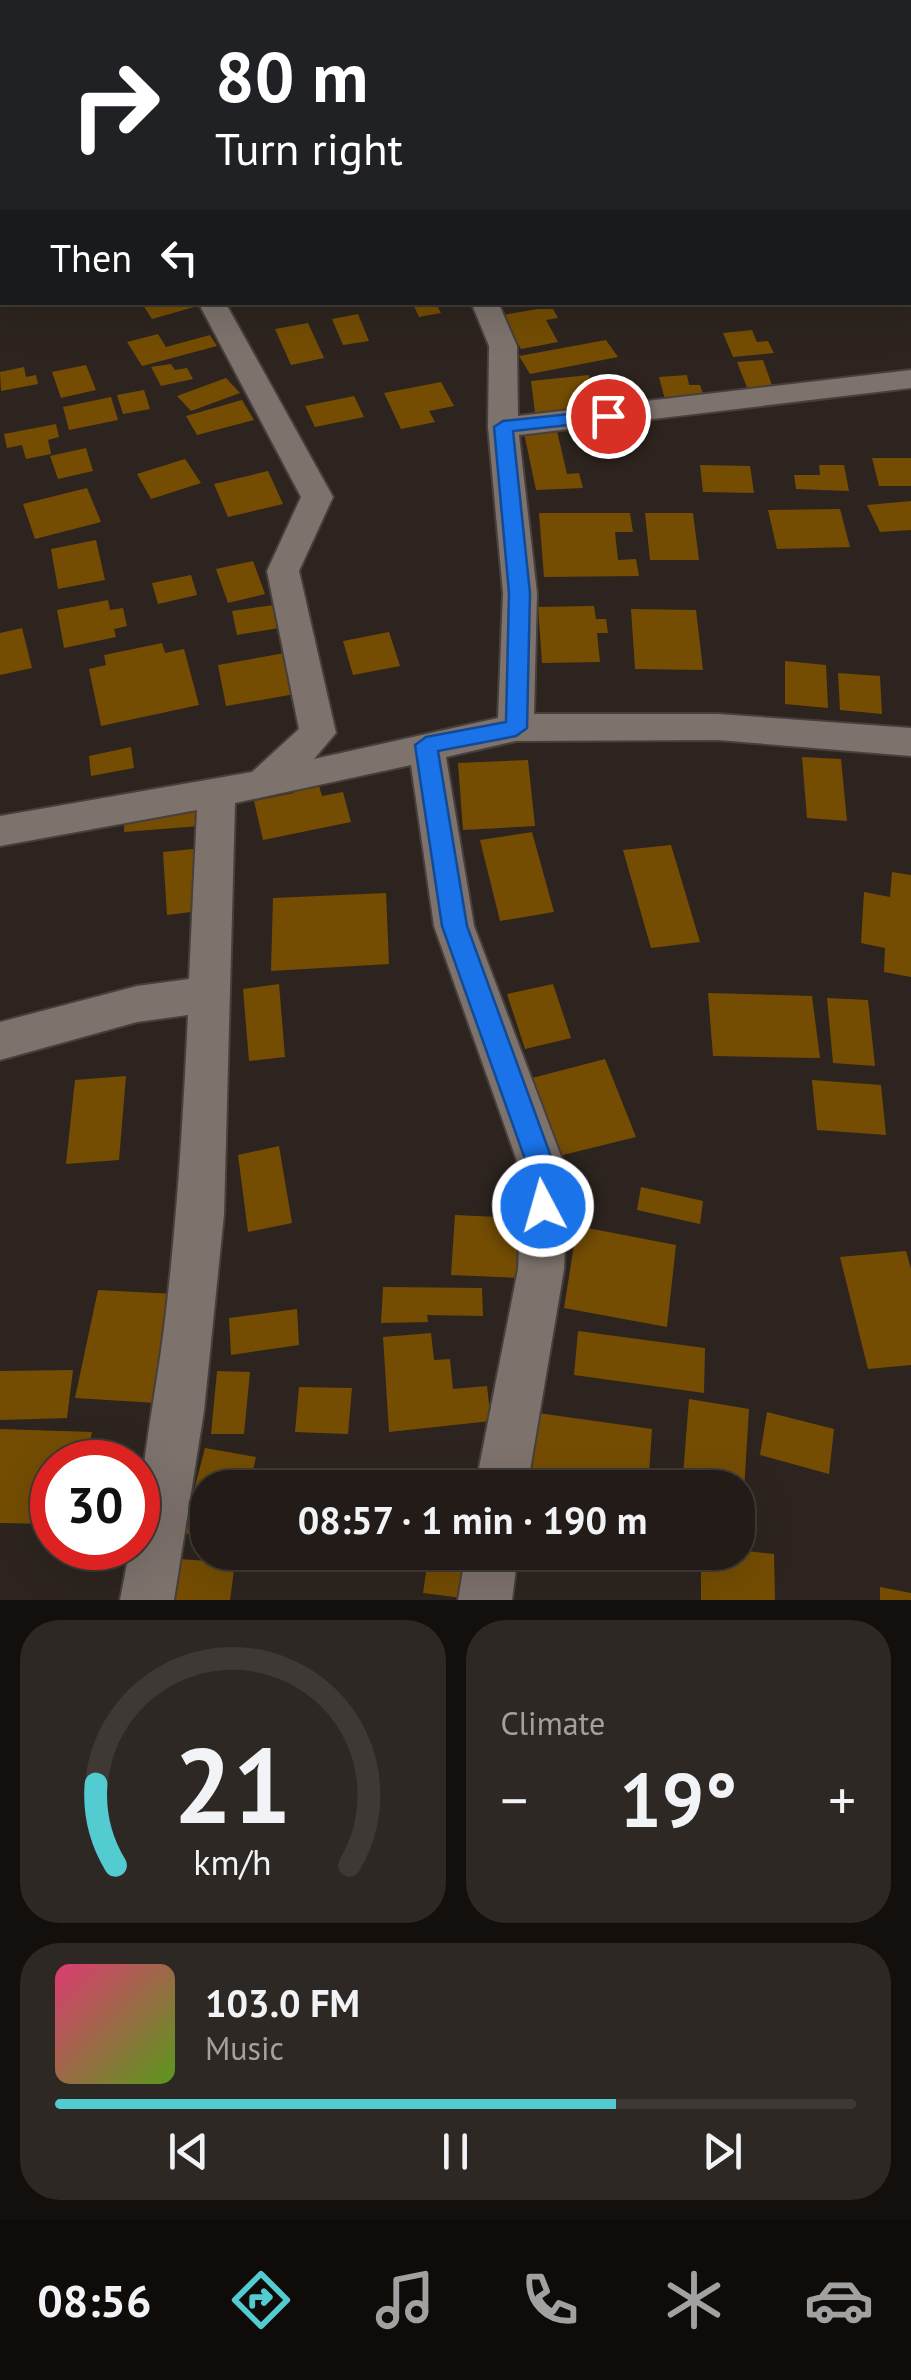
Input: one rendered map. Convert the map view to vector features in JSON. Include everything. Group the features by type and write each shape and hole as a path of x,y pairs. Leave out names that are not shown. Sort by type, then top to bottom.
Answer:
{"street":[{"path":"213,305 317,497 284,571 318,733 263,784"},
{"path":"485,305 503,346 503,427 520,593 516,728"},
{"path":"503,427 911,379"},
{"path":"0,831 263,784 516,728 718,727 911,742"},
{"path":"426,745 454,926 544,1176 541,1269 504,1470"},
{"path":"147,1600 179,1411 198,1234 217,793"},
{"path":"0,1040 137,1004 208,994"},
{"path":"485,1600 489,1570"}],"building":[{"path":"143,305 201,305 152,319"},
{"path":"413,305 437,305 441,313 419,317"},
{"path":"553,309 558,318 546,320 558,342 521,349 502,315"},
{"path":"358,314 369,341 343,345 332,319"},
{"path":"308,323 324,358 291,365 275,329"},
{"path":"752,330 757,342 768,341 774,353 733,357 723,333"},
{"path":"158,334 166,347 210,335 217,346 142,366 127,342"},
{"path":"606,340 618,357 530,374 519,356"},
{"path":"763,360 773,388 748,390 737,362"},
{"path":"171,364 175,370 187,368 193,379 161,386 151,367"},
{"path":"86,365 96,390 61,398 52,372"},
{"path":"24,367 26,377 36,375 38,384 1,391 0,372"},
{"path":"589,375 596,410 536,421 531,381"},
{"path":"687,375 689,385 700,385 705,400 667,407 659,377"},
{"path":"226,378 240,393 191,411 177,396"},
{"path":"441,382 454,406 429,411 435,422 401,429 384,393"},
{"path":"144,390 150,409 123,414 117,395"},
{"path":"354,396 364,417 315,427 305,406"},
{"path":"111,397 118,420 69,430 63,407"},
{"path":"242,400 254,420 197,435 186,416"},
{"path":"56,424 59,437 48,440 51,454 26,459 22,445 7,448 4,434"},
{"path":"557,431 567,474 579,473 583,488 536,490 524,433"},
{"path":"86,448 93,471 58,479 50,456"},
{"path":"872,458 911,458 911,486 879,486"},
{"path":"185,459 201,483 151,499 137,474"},
{"path":"700,465 750,466 754,493 703,492"},
{"path":"819,465 844,465 849,491 796,489 794,475 820,475"},
{"path":"268,471 283,504 228,517 214,484"},
{"path":"87,488 101,522 35,539 23,504"},
{"path":"911,501 911,530 880,532 867,505"},
{"path":"840,509 850,547 777,549 768,510"},
{"path":"539,513 630,513 633,532 615,532 618,560 636,559 639,576 544,577"},
{"path":"645,513 693,513 699,560 650,560"},
{"path":"96,540 105,580 58,589 51,549"},
{"path":"253,561 265,594 228,603 216,569"},
{"path":"191,575 197,595 158,604 152,583"},
{"path":"108,600 110,610 123,608 127,626 114,629 116,637 64,648 57,610"},
{"path":"274,605 279,628 237,635 232,611"},
{"path":"594,606 596,619 606,619 608,633 597,633 600,662 542,663 538,607"},
{"path":"631,609 696,610 703,670 635,669"},
{"path":"22,628 32,668 0,675 0,633"},
{"path":"389,632 400,666 353,675 343,641"},
{"path":"162,643 165,653 184,649 199,705 101,726 89,669 106,665 104,655"},
{"path":"285,653 295,694 226,706 218,665"},
{"path":"785,661 826,665 828,708 785,704"},
{"path":"838,673 880,676 882,714 840,710"},
{"path":"131,747 134,768 91,776 89,756"},
{"path":"802,757 841,759 847,821 807,818"},
{"path":"528,760 535,826 463,830 458,763"},
{"path":"318,782 322,796 343,792 351,822 263,840 254,801 294,793 292,787"},
{"path":"200,806 200,826 124,832 125,812"},
{"path":"532,832 554,912 500,921 480,840"},
{"path":"671,845 700,942 651,948 623,850"},
{"path":"203,848 207,910 167,915 163,852"},
{"path":"892,872 911,875 911,977 884,972 885,948 861,943 864,892 890,897"},
{"path":"386,893 389,964 271,971 273,898"},
{"path":"279,984 285,1057 249,1061 243,989"},
{"path":"553,984 571,1038 525,1049 507,994"},
{"path":"708,993 812,996 820,1058 713,1056"},
{"path":"827,998 868,1000 875,1066 833,1063"},
{"path":"605,1059 636,1137 559,1156 532,1078"},
{"path":"126,1076 119,1160 66,1164 75,1080"},
{"path":"812,1080 881,1085 886,1135 817,1130"},
{"path":"279,1146 292,1223 248,1232 238,1155"},
{"path":"641,1187 703,1201 700,1224 637,1210"},
{"path":"455,1215 523,1218 521,1278 451,1275"},
{"path":"577,1226 676,1245 667,1327 564,1308"},
{"path":"906,1251 911,1269 911,1365 868,1369 840,1257"},
{"path":"383,1287 482,1288 483,1316 427,1315 428,1322 381,1323"},
{"path":"98,1290 175,1294 156,1403 75,1398"},
{"path":"297,1309 299,1345 231,1355 229,1318"},
{"path":"578,1331 705,1348 704,1393 574,1375"},
{"path":"431,1333 434,1360 450,1359 453,1389 487,1386 491,1421 389,1432 383,1337"},
{"path":"73,1370 67,1418 0,1420 0,1371"},
{"path":"217,1371 250,1372 244,1434 211,1434"},
{"path":"299,1387 352,1388 348,1434 295,1432"},
{"path":"689,1399 749,1409 745,1470 683,1470"},
{"path":"767,1412 834,1429 829,1474 760,1455"},
{"path":"538,1413 652,1429 649,1470 532,1470"},
{"path":"0,1429 92,1432 90,1440 30,1440 30,1524 0,1523"},
{"path":"205,1448 256,1457 253,1470 199,1470"},
{"path":"190,1506 190,1534 183,1533"},
{"path":"755,1552 774,1554 775,1600 701,1600 701,1570 755,1570"},
{"path":"180,1559 190,1560 190,1570 234,1570 230,1600 174,1600"},
{"path":"426,1570 466,1570 462,1598 423,1593"},
{"path":"880,1587 911,1593 911,1600 880,1600"}],"route":[{"path":"543,1206 544,1176 454,926 426,745 516,728 520,593 503,427 608,416"}]}
